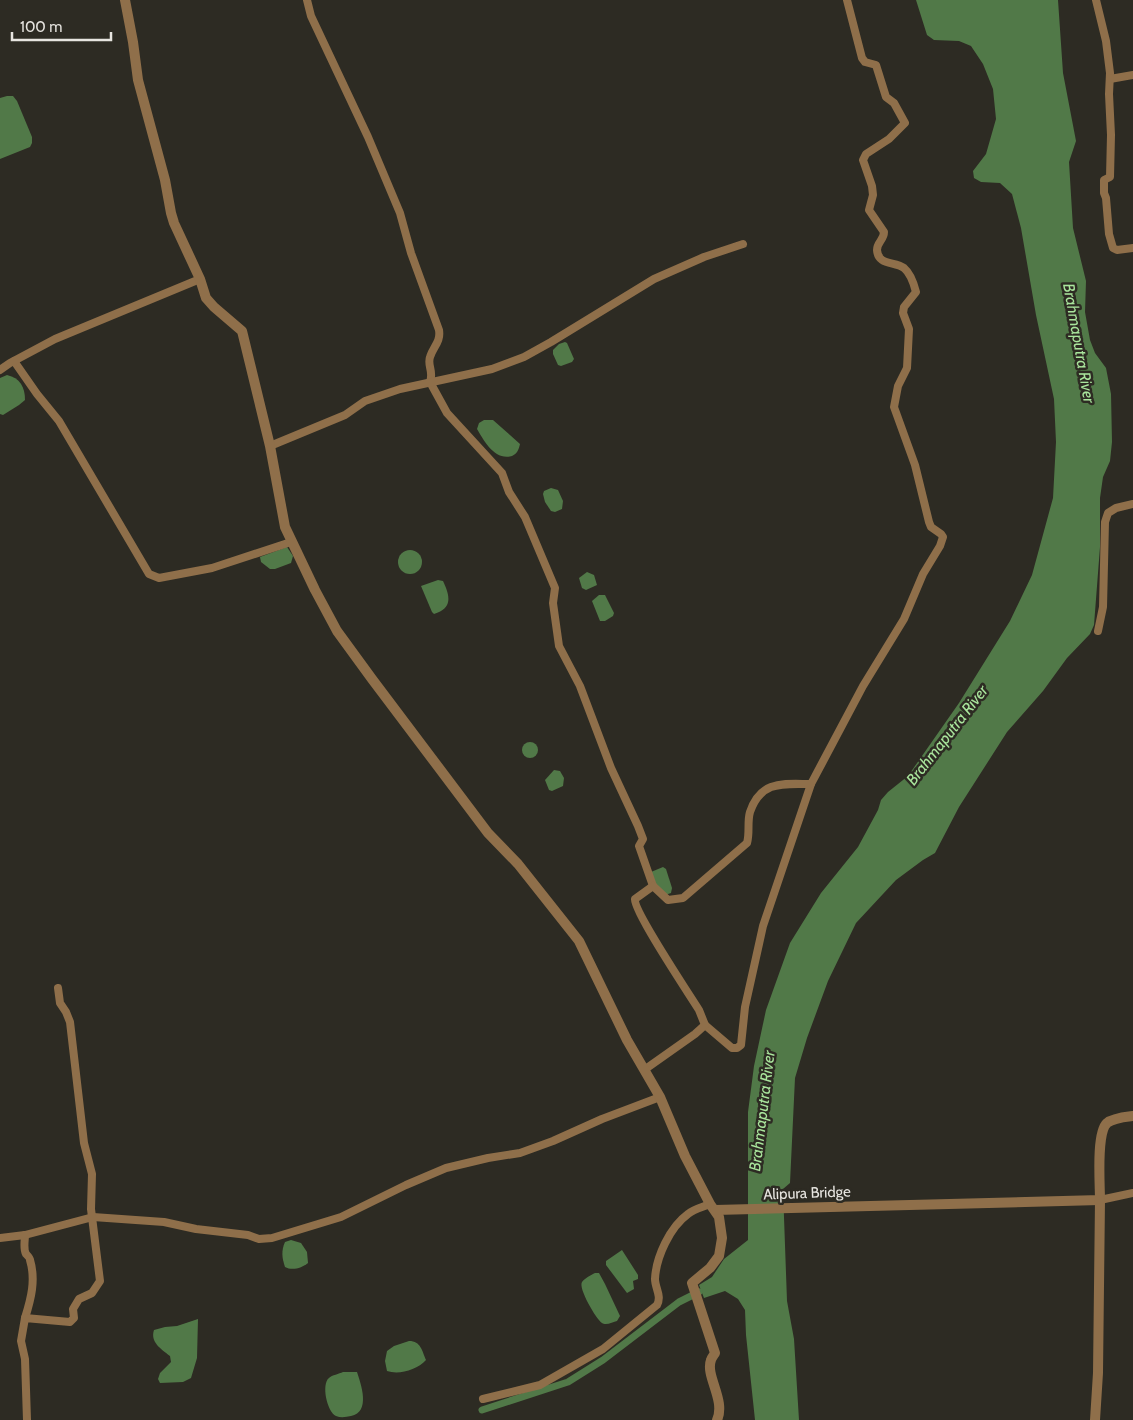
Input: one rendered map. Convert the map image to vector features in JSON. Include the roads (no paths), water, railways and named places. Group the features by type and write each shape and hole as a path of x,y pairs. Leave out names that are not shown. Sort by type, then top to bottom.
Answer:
{"street":[{"path":"125,0 134,42 138,80 165,180 171,213 200,279 206,298 242,331 270,446 285,527 291,542 338,632 488,833 518,864 579,941 607,1000 660,1097 685,1156 719,1217 722,1238 718,1256 710,1268 692,1283 715,1353 710,1362 720,1407 717,1420"},
{"path":"307,0 311,16 368,137 400,213 439,330 439,341 429,358 432,376 430,382 447,413 502,473 509,492 525,517 547,566 555,588 553,603 559,646 580,686 611,768 638,826 643,840 639,846 653,886 668,900 683,898 747,843 750,812 763,792 771,786 782,784 811,784"},
{"path":"653,886 635,899 635,904 699,1010 705,1025 732,1048 737,1048 741,1045 745,1007 763,926 811,784 863,686 904,620 923,574 940,546 942,537 942,534 931,527 929,522 915,465 894,406 898,386 907,368 909,329 903,313 904,308 916,292 905,269 902,266 884,262 877,253 877,247 882,240 884,232 869,210 873,195 872,186 862,160 866,154 889,138 904,123 894,104 886,97 876,65 864,62 862,58 846,0"},
{"path":"1096,0 1106,41 1110,79 1110,177 1104,180 1104,193 1112,245 1117,250 1133,248"},
{"path":"1110,79 1133,75"},
{"path":"270,446 345,415 365,401 400,389 492,369 524,357 654,279 704,257 743,244"},
{"path":"0,370 55,339 200,279"},
{"path":"14,361 36,394 58,421 149,574 159,578 204,570 257,555 291,542"},
{"path":"1098,631 1103,607 1105,522 1108,513 1116,508 1133,504"},
{"path":"26,1318 70,1322 74,1318 72,1309 79,1299 92,1293 100,1281 91,1209 92,1174 84,1144 70,1022 60,1003 58,988"},
{"path":"644,1070 705,1025"},
{"path":"0,1238 25,1235 93,1217 164,1222 196,1229 259,1238 272,1238 341,1216 446,1168 520,1153 660,1097"},
{"path":"1096,1420 1100,1143 1104,1127 1108,1122 1133,1116"},
{"path":"1100,1200 1133,1192"},
{"name":"Alipura Bridge","path":"712,1207 741,1209 1100,1200"},
{"path":"482,1399 540,1386 603,1349 658,1305 660,1299 655,1281 658,1261 673,1231 688,1214 712,1207"},
{"path":"25,1235 25,1250 30,1258 33,1280 22,1341 25,1359 27,1420"}],"water":[{"name":"Brahmaputra River","path":"916,0 1058,0 1063,73 1076,141 1069,162 1073,228 1086,281 1085,312 1090,340 1095,353 1106,368 1111,394 1112,442 1110,461 1103,477 1100,498 1100,547 1094,625 1090,634 1067,658 1043,691 1007,732 959,807 935,853 896,880 856,923 828,981 807,1038 795,1078 790,1183 783,1189 787,1301 794,1339 799,1420 755,1420 745,1310 738,1299 725,1291 704,1298 699,1285 712,1277 724,1259 748,1240 748,1112 754,1066 766,1010 790,943 821,893 858,847 878,810 881,800 908,776 959,703 1010,621 1032,575 1053,498 1056,442 1054,399 1036,315 1021,228 1012,194 1000,183 981,182 974,178 973,171 986,154 996,119 993,89 983,64 971,46 959,41 934,40 927,35"},
{"path":"13,96 17,101 32,137 32,143 30,147 0,159 0,98"},
{"path":"565,342 574,359 572,362 561,366 558,365 553,350 559,344"},
{"path":"7,375 12,376 21,384 25,400 3,415 0,414 0,378"},
{"path":"484,420 493,420 520,444 515,454 506,457 500,456 491,449 477,429 479,423"},
{"path":"551,488 558,490 563,501 562,509 555,512 551,511 545,502 543,494 544,491"},
{"path":"287,547 293,556 291,563 270,569 261,562 260,557"},
{"path":"410,550 418,554 422,562 418,570 410,574 402,570 398,562 402,554"},
{"path":"587,572 594,575 597,585 586,590 582,588 579,578"},
{"path":"438,580 443,581 448,601 444,608 434,614 421,586"},
{"path":"599,595 605,595 614,613 613,616 605,621 600,621 592,601"},
{"path":"530,742 538,750 530,758 522,750"},
{"path":"554,770 560,771 564,778 563,786 552,791 549,790 545,780"},
{"path":"663,867 666,869 672,888 671,893 665,895 657,887 651,872"},
{"path":"291,1240 301,1243 307,1252 308,1263 291,1269 285,1267 282,1251 285,1242"},
{"path":"622,1250 638,1275 638,1279 633,1281 634,1289 627,1293 606,1265 606,1261"},
{"path":"595,1273 599,1273 620,1316 617,1321 607,1324 602,1323 585,1297 581,1285 582,1282"},
{"path":"198,1319 197,1358 191,1378 183,1382 160,1383 158,1379 160,1373 171,1362 170,1356 155,1342 154,1330 177,1326"},
{"path":"409,1341 419,1345 426,1360 408,1371 387,1371 385,1361 387,1351 394,1346"},
{"path":"343,1372 357,1372 361,1383 363,1403 357,1413 342,1417 336,1416 330,1409 326,1398 325,1386 330,1377"}],"waterway":[{"path":"482,1410 568,1382 603,1360 679,1302 699,1292"}]}
